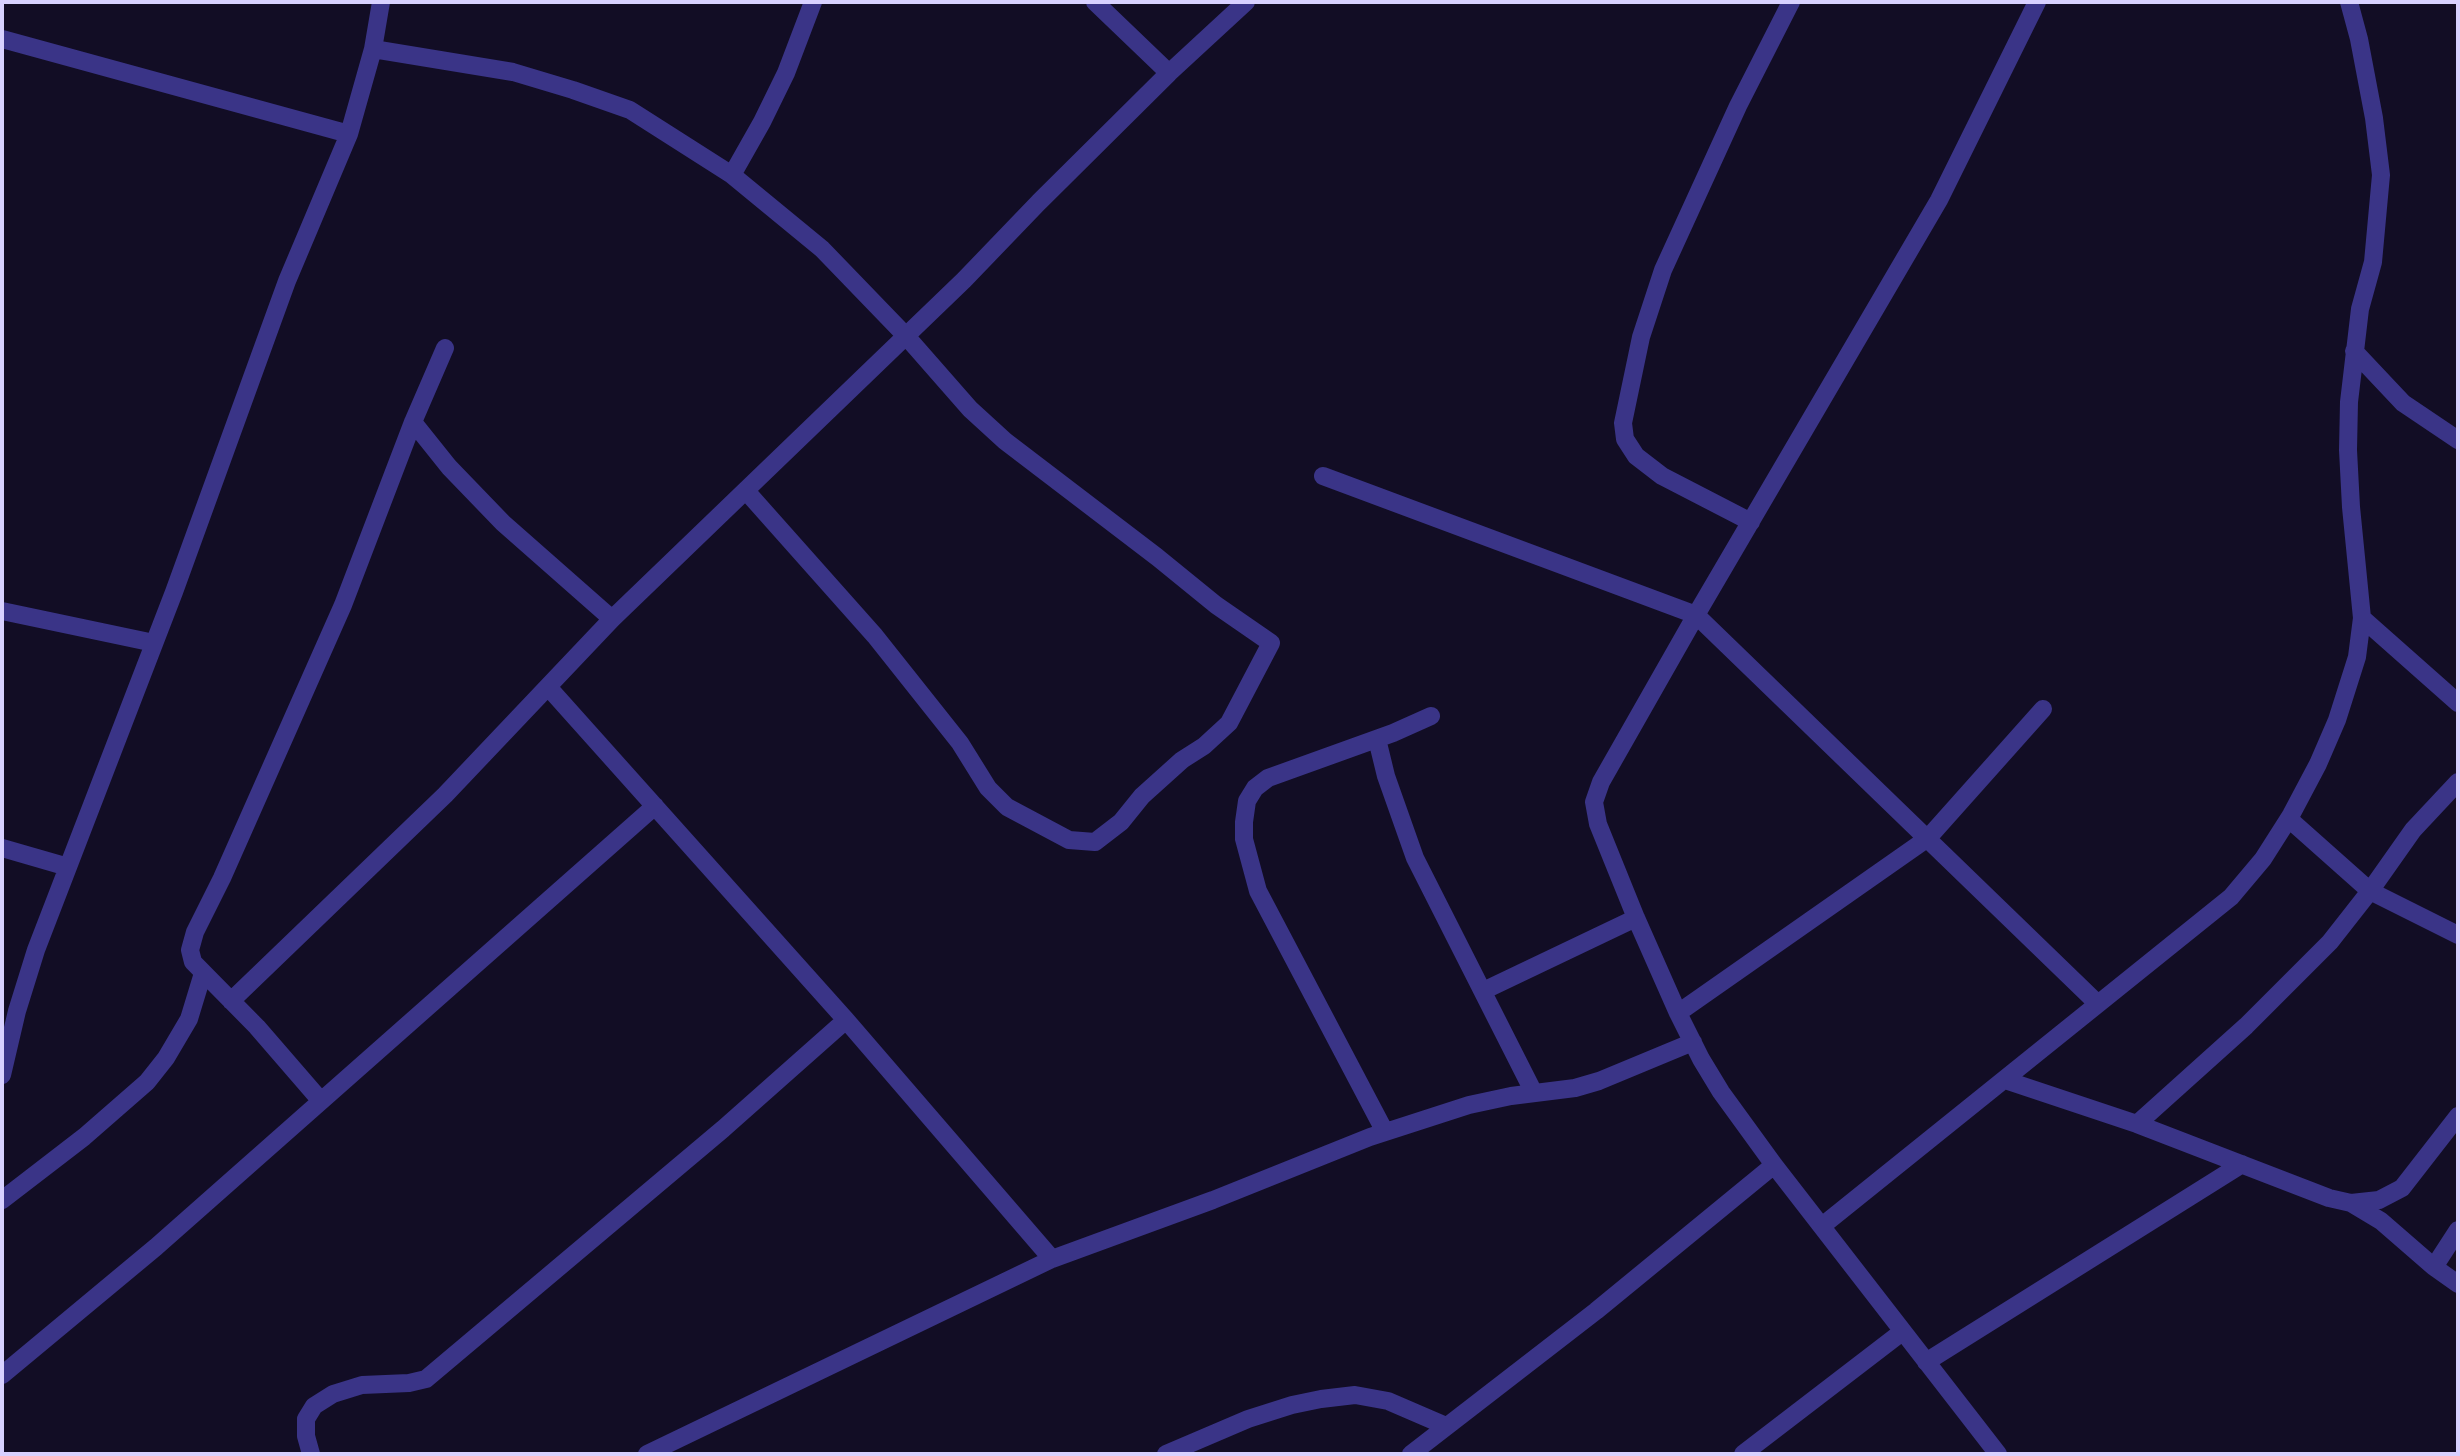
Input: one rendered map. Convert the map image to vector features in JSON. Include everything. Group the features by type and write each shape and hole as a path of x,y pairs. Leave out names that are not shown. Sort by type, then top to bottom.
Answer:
{"street":[{"path":"2,1075 32,962 154,643 287,281 349,134 373,49 381,2"},
{"path":"732,175 786,73 813,2"},
{"path":"1095,2 1169,73"},
{"path":"231,1001 445,795 612,620 964,280 1169,73 1246,2"},
{"path":"1751,522 1662,476 1645,463 1636,456 1625,439 1623,423 1641,337 1663,270 1738,106 1791,2"},
{"path":"1998,1454 1774,1165 1721,1092 1678,1013 1636,918 1598,824 1594,802 1601,782 1696,615 1939,200 2037,2"},
{"path":"1822,1226 2231,897 2254,872 2289,818 2318,764 2337,720 2357,657 2362,618 2348,450 2349,402 2360,309 2373,262 2381,175 2380,150 2371,98 2348,2"},
{"path":"2,39 349,134"},
{"path":"373,49 513,72 630,110 732,175 822,248 906,336 970,409 1005,441 1157,556 1216,605 1271,643 1229,723 1204,746 1182,760 1142,796 1121,822 1095,842 1069,841 1007,807 988,788 960,743 875,636 747,492"},
{"path":"321,1101 257,1027 192,962 190,950 195,932 343,605 413,422 445,348"},
{"path":"2354,351 2403,403 2458,440"},
{"path":"413,422 449,467 503,523 612,620"},
{"path":"1323,476 1696,615 2098,1004"},
{"path":"2,611 154,643"},
{"path":"2362,618 2458,703"},
{"path":"549,688 846,1020 1052,1259"},
{"path":"1678,1013 1928,838 2043,709"},
{"path":"1385,1132 1258,891 1244,839 1244,822 1247,801 1255,788 1268,778 1377,739 1431,716"},
{"path":"1377,739 1386,776 1415,858 1534,1093"},
{"path":"2137,1124 2330,942 2413,830 2458,782"},
{"path":"2,1375 156,1247 655,806"},
{"path":"2289,818 2370,891 2458,935"},
{"path":"2,848 68,867"},
{"path":"1483,991 1636,918"},
{"path":"2,1200 84,1137 147,1082 166,1058 189,1019 203,973"},
{"path":"311,1454 306,1436 306,1419 314,1406 333,1394 362,1385 409,1383 426,1379 433,1374 723,1129 846,1020"},
{"path":"647,1454 1052,1259 1213,1200 1385,1132 1469,1105 1511,1096 1575,1088 1599,1081 1693,1042"},
{"path":"2005,1080 2137,1124 2329,1198 2351,1203 2381,1221 2458,1284"},
{"path":"2351,1203 2379,1200 2402,1188 2458,1116"},
{"path":"1926,1362 2242,1164"},
{"path":"1411,1454 1596,1311 1774,1165"},
{"path":"2434,1267 2458,1230"},
{"path":"1743,1454 1902,1332"},
{"path":"1166,1454 1248,1419 1292,1405 1355,1395 1388,1401 1446,1426"}]}
